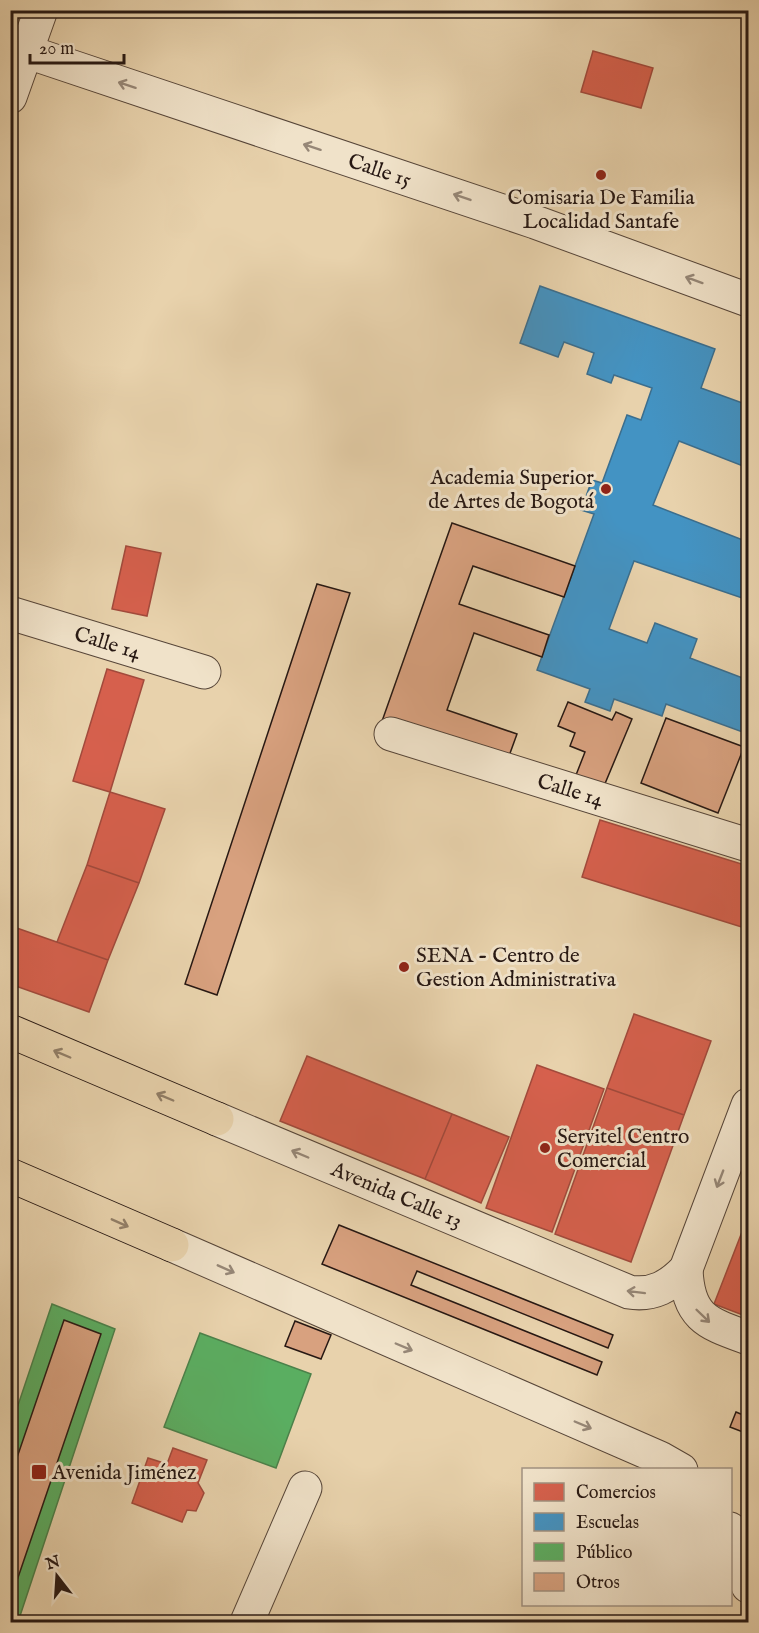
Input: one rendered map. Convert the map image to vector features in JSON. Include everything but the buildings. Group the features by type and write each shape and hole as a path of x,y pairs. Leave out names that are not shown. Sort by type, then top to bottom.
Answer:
{"main road":[{"name":"Avenida Calle 13","path":"10,1031 217,1119"},
{"path":"10,1175 172,1245"}],"street":[{"path":"10,97 19,49 41,10"},
{"name":"Calle 15","path":"19,49 535,222 748,300"},
{"name":"Calle 14","path":"10,613 204,672"},
{"name":"Calle 14","path":"391,734 748,845"},
{"path":"748,1104 686,1269 691,1302 700,1315 713,1325 748,1338"},
{"name":"Avenida Calle 13","path":"217,1119 629,1292 640,1294 664,1288 676,1281 686,1269"},
{"path":"172,1245 670,1464"},
{"path":"247,1623 305,1488"},
{"path":"732,1532 736,1538 748,1586"}],"place":[{"name":"Comisaria De Familia Localidad Santafe","path":"601,175"},
{"name":"Academia Superior de Artes de Bogotá","path":"606,489"},
{"name":"SENA - Centro de Gestion Administrativa","path":"404,967"},
{"name":"Servitel Centro Comercial","path":"545,1148"},
{"name":"Avenida Jiménez","path":"39,1472"}]}
